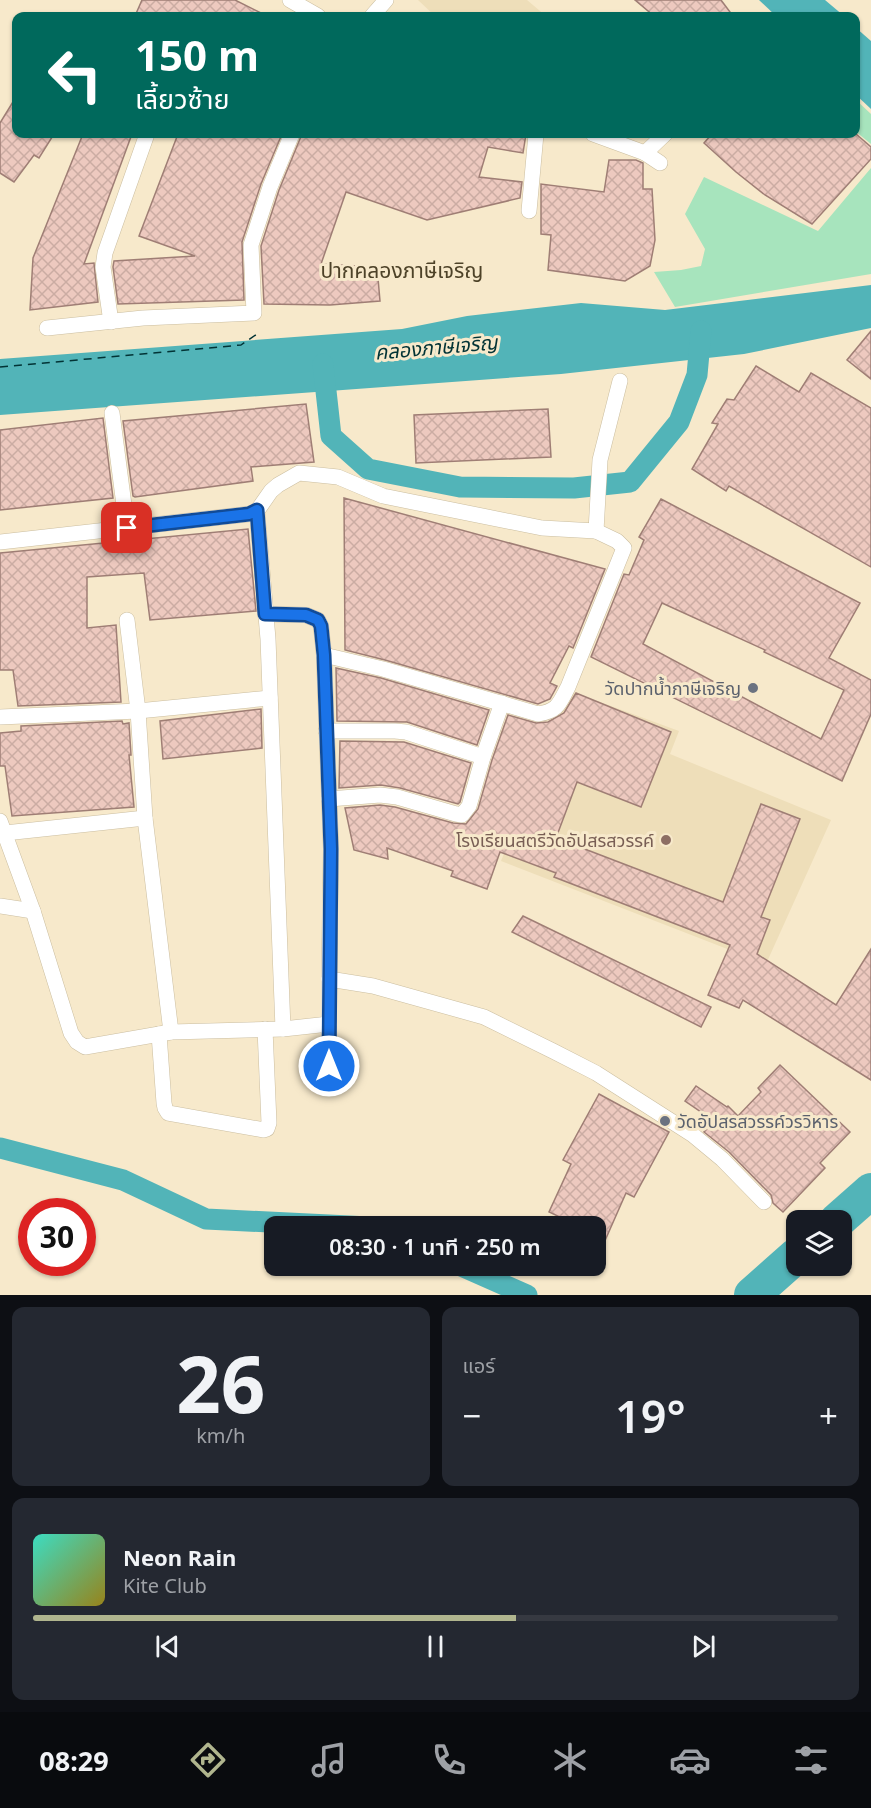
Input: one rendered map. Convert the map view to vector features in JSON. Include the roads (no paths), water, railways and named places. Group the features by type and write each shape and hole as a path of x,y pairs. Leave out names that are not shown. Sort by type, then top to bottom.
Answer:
{"street":[{"path":"290,0 311,12"},
{"path":"376,12 386,0"},
{"path":"111,322 103,267 105,253 146,138"},
{"path":"47,328 143,318 254,313 251,244 270,187 290,138"},
{"path":"529,211 536,138"},
{"path":"604,138 645,153 660,163"},
{"path":"645,153 660,138"},
{"path":"596,531 600,460 620,381"},
{"path":"112,413 127,528"},
{"path":"0,542 249,514 257,510 278,485 299,473 338,477 383,496 531,526 596,531 617,541 624,548 568,687 558,706 551,712 538,714 383,669 324,655"},
{"path":"257,510 268,639 283,1029"},
{"path":"265,614 306,615 318,620 321,626 331,849 329,1086"},
{"path":"127,620 138,711 145,818 165,1033 164,1103 168,1113 264,1131 267,1129 269,1123 265,1029"},
{"path":"0,717 138,711 270,698"},
{"path":"329,799 380,795 397,797 462,814 469,806 502,703"},
{"path":"326,731 406,732 483,757"},
{"path":"145,818 2,827 33,910 71,1033 80,1044 85,1047 165,1033 283,1029 329,1024"},
{"path":"0,906 33,910"},
{"path":"329,979 373,986 484,1017 596,1073 693,1135 722,1158 764,1202"}],"water":[{"path":"759,0 825,0 839,12 772,12"},
{"path":"860,31 871,41 871,109 860,99"},
{"name":"คลองภาษีเจริญ","path":"871,285 871,328 744,354 561,374 0,415 0,359 402,329 467,316 581,303 665,310"}],"waterway":[{"path":"323,364 331,436 368,469 460,487 574,488 630,482 679,422 697,375 701,331"},
{"path":"0,1148 123,1180 206,1219 264,1222"},
{"path":"849,1210 871,1191"},
{"path":"752,1295 786,1265"},
{"path":"484,1276 527,1295"}],"place":[{"name":"วัดปากน้ำภาษีเจริญ","path":"753,688"},
{"name":"โรงเรียนสตรีวัดอัปสรสวรรค์","path":"666,840"},
{"name":"วัดอัปสรสวรรค์วรวิหาร","path":"665,1121"}],"district":[{"name":"ปากคลองภาษีเจริญ","path":"402,270"}]}
